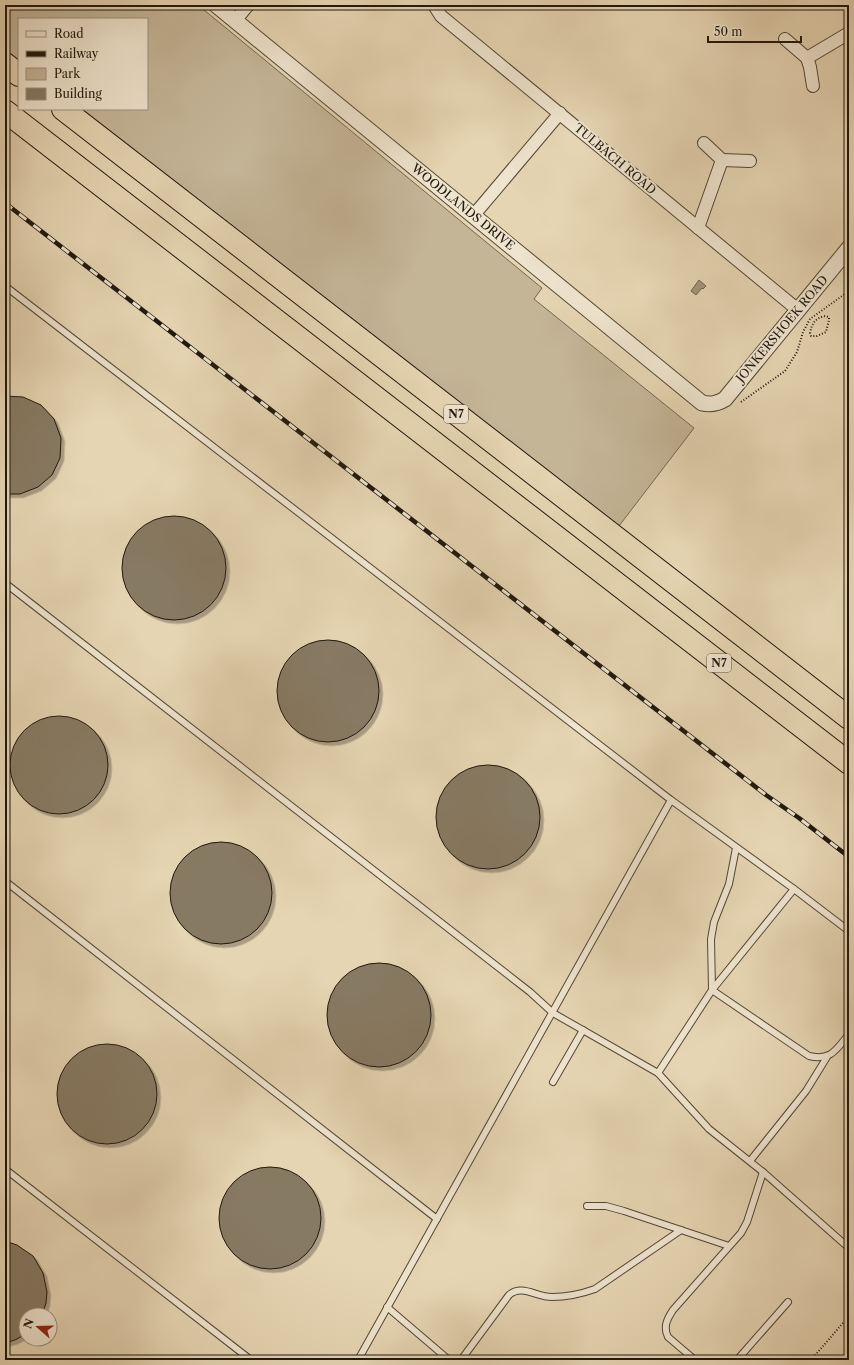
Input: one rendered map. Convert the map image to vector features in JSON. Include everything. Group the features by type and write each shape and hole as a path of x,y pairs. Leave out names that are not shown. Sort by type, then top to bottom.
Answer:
{"highway":[{"path":"5,64 18,74"},
{"name":"N7","path":"64,110 849,718"},
{"name":"N7","path":"5,111 849,763"}],"street":[{"name":"WOODLANDS DRIVE","path":"216,5 694,398 702,403 711,405"},
{"path":"235,21 248,5"},
{"name":"TULBACH ROAD","path":"434,5 441,16 798,310"},
{"path":"807,58 849,33"},
{"path":"785,39 807,58 813,86"},
{"path":"473,216 560,113"},
{"path":"704,143 722,160 750,161"},
{"path":"698,228 722,160"},
{"name":"JONKERSHOEK ROAD","path":"711,405 725,399 849,248"}],"lane":[{"path":"5,286 671,800 794,889 849,931"},
{"path":"5,583 524,987 552,1013 658,1072 709,1129 763,1172 849,1248"},
{"path":"358,1360 671,800"},
{"path":"712,990 711,939 714,922 729,884 736,848"},
{"path":"5,881 437,1219"},
{"path":"658,1072 712,990 794,889"},
{"path":"712,990 809,1056 818,1058 827,1057 834,1053 849,1034"},
{"path":"553,1082 583,1030"},
{"path":"750,1161 806,1091 827,1057"},
{"path":"5,1169 251,1360"},
{"path":"695,1360 668,1337 666,1333 667,1321 673,1310 744,1228 763,1172"},
{"path":"587,1206 606,1206 624,1211 730,1246"},
{"path":"461,1360 509,1295 513,1292 522,1290 542,1296 552,1297 582,1294 595,1289 681,1230"},
{"path":"737,1360 788,1302"},
{"path":"387,1307 448,1360"}],"path":[{"path":"739,403 743,402 785,370 797,352 803,332 810,319 849,291"},
{"path":"824,316 829,317 826,332 817,336 811,336 810,333 813,322 817,318 824,316"},
{"path":"811,1360 849,1316"}],"green space":[{"path":"5,5 198,5 542,288 534,299 694,428 619,526 83,110 148,110 148,18 18,18 18,59 5,49"}],"shaded area":[{"path":"699,280 706,286 696,295 691,291"}],"building":[{"path":"5,396 23,397 41,405 54,419 61,438 60,458 52,475 38,487 20,494 5,494"},
{"path":"174,516 194,520 203,525 217,539 222,548 226,568 222,588 217,597 203,611 194,616 174,620 154,616 145,611 131,597 126,588 122,568 126,548 131,539 145,525 154,520"},
{"path":"328,640 347,644 364,655 375,672 379,691 375,710 364,727 347,738 328,742 309,738 292,727 281,710 277,691 281,672 292,655 309,644"},
{"path":"59,716 78,719 94,730 105,746 108,765 105,784 94,800 78,811 59,814 40,811 24,800 13,784 10,765 13,746 24,730 40,719"},
{"path":"488,765 508,769 517,773 525,780 532,788 536,797 540,817 536,837 532,846 525,854 517,861 508,865 488,869 468,865 459,861 451,854 444,846 440,837 436,817 440,797 444,788 451,780 459,773 468,769"},
{"path":"221,842 240,846 257,857 268,874 272,893 268,912 257,929 240,940 221,944 202,940 185,929 174,912 170,893 174,874 185,857 202,846"},
{"path":"379,963 399,967 416,978 427,995 431,1015 427,1035 416,1052 399,1063 379,1067 359,1063 342,1052 331,1035 327,1015 331,995 342,978 359,967"},
{"path":"107,1044 117,1045 135,1052 149,1066 156,1084 156,1104 149,1122 135,1136 117,1143 107,1144 97,1143 79,1136 65,1122 58,1104 57,1094 58,1084 65,1066 79,1052 97,1045"},
{"path":"270,1167 290,1171 298,1175 306,1182 313,1190 317,1198 321,1218 317,1238 313,1246 306,1254 298,1261 290,1265 270,1269 250,1265 242,1261 234,1254 227,1246 223,1238 219,1218 223,1198 227,1190 234,1182 242,1175 250,1171"},
{"path":"5,1241 17,1245 33,1256 43,1273 47,1292 45,1307 18,1307 18,1338 5,1343"}],"railway":[{"path":"5,203 766,795 799,818 849,857"}]}
